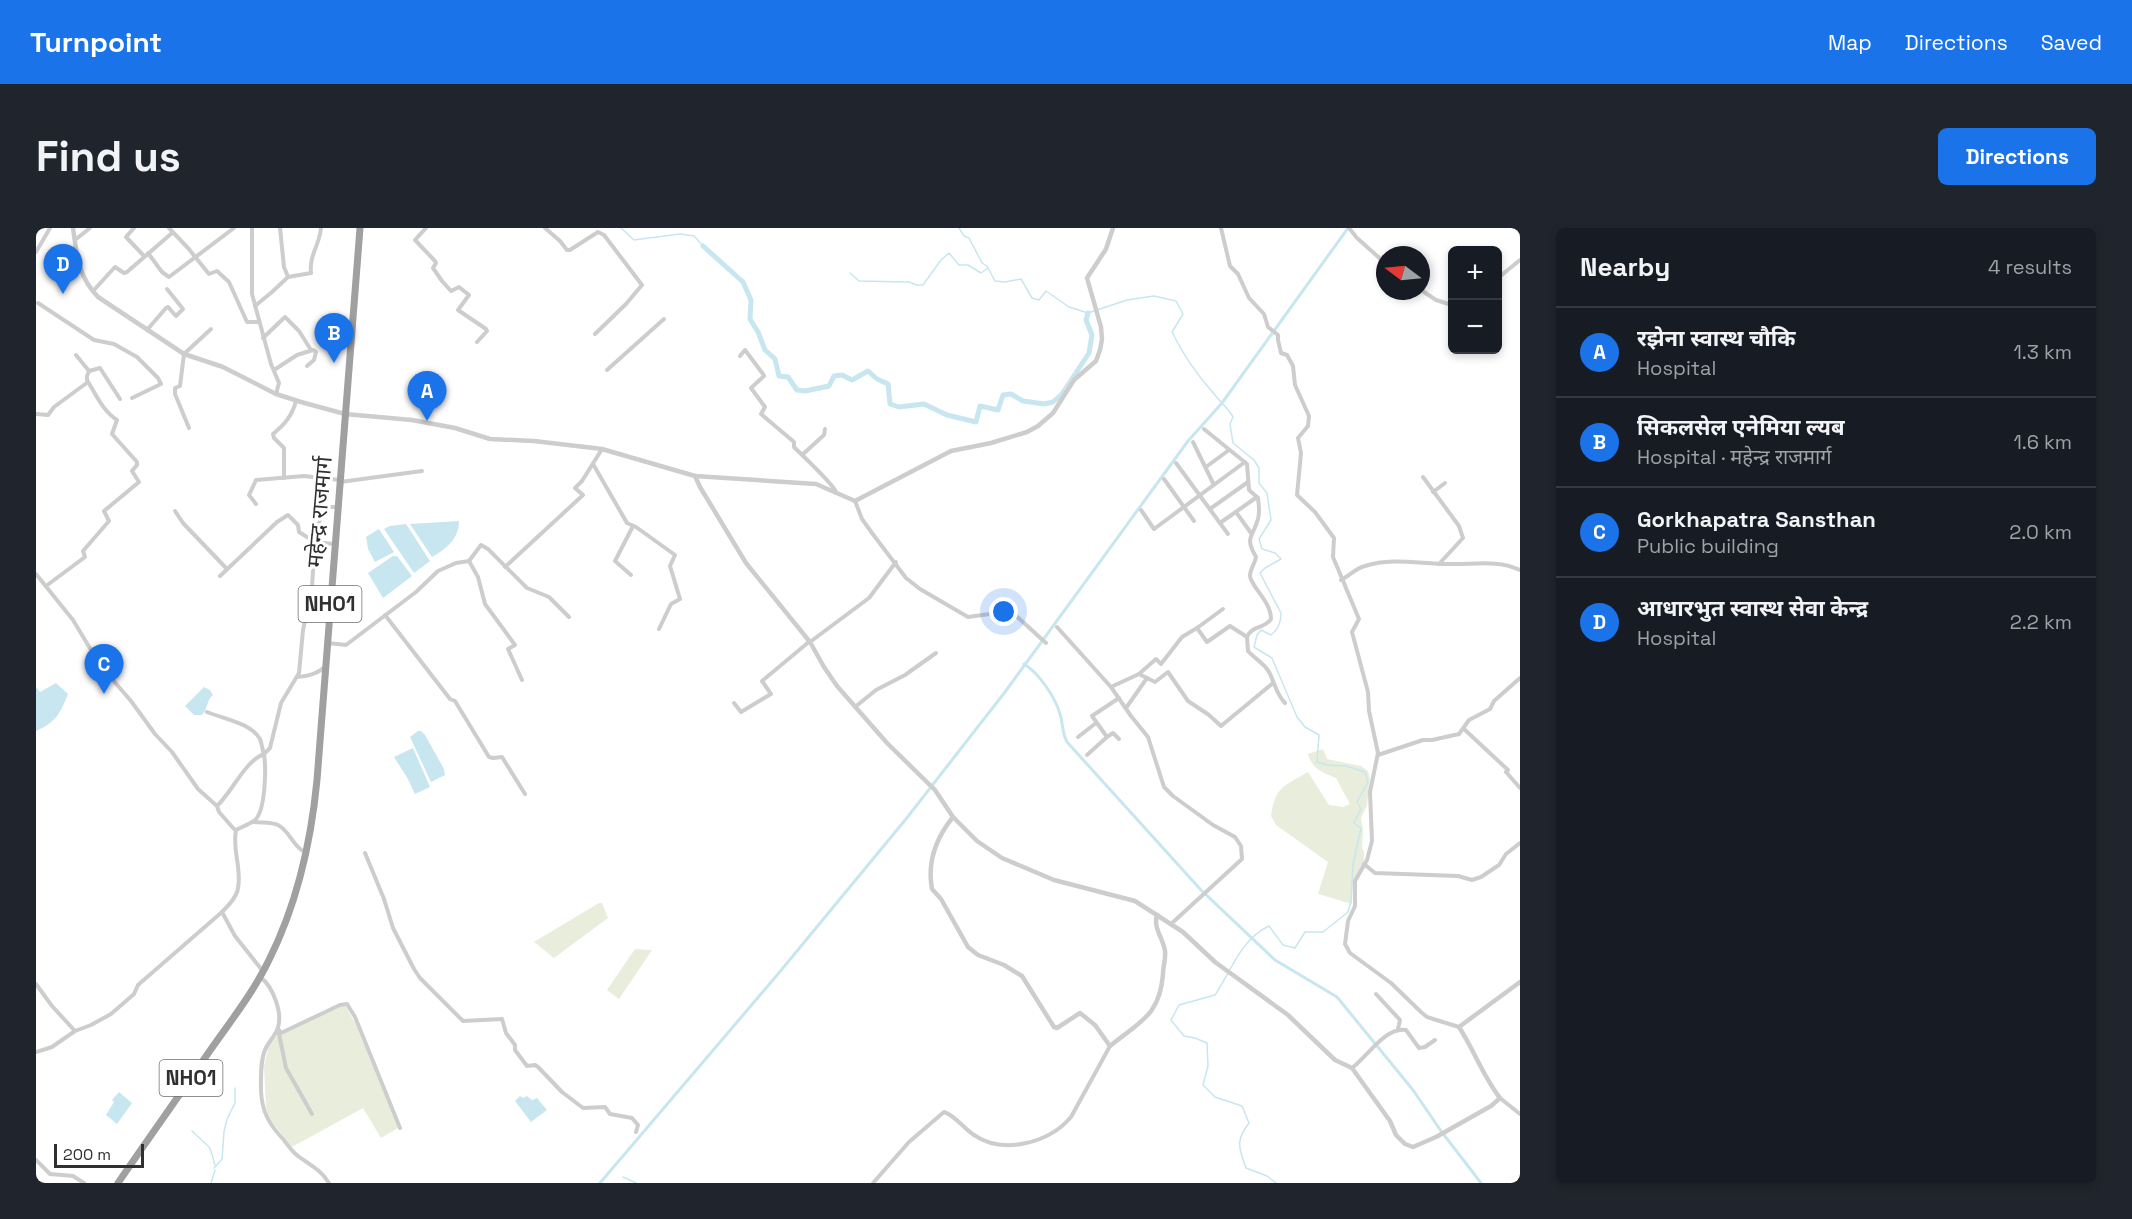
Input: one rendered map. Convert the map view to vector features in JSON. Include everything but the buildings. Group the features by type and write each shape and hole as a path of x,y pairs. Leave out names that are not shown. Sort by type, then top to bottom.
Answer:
{"highway":[{"name":"महेन्द्र राजमार्ग","path":"261,974 290,911 313,825 360,228"},
{"name":"NH01","path":"118,1183 261,974"}],"street":[{"path":"36,252 50,228"},
{"path":"73,228 77,261 87,285 98,297 146,331 184,354 223,367 276,394 345,414 412,420 455,428 490,439 534,441 602,449 695,476 816,484 855,501 862,519 872,533 906,578 920,589 968,616 1014,614 1046,642"},
{"path":"75,240 90,228"},
{"path":"134,228 126,237 169,278 184,264 196,258 234,228"},
{"path":"169,228 209,274 217,271 229,282 247,322 259,322"},
{"path":"252,228 252,294 263,338 279,383 276,394"},
{"path":"280,228 284,267 288,277"},
{"path":"255,306 288,277 311,273 310,263 321,236 321,228"},
{"path":"426,228 415,240 435,261 433,268 451,291 459,286 469,295 458,310 486,329 487,331 477,342"},
{"path":"544,228 567,250 598,232 604,235 642,285 595,334"},
{"path":"855,501 951,451 991,443 1027,432 1038,426 1060,405 1081,373 1096,361 1102,339 1087,278 1106,249 1113,228"},
{"path":"1221,228 1230,265 1238,274 1246,294 1264,314 1268,327 1278,335 1281,353 1287,356 1293,366 1295,385 1309,416 1308,426 1298,438 1301,453 1297,495 1315,512 1335,538 1332,555 1359,619 1352,633 1359,652 1368,693 1369,711 1378,755 1370,792 1373,839 1365,864 1355,881 1355,906 1347,925 1344,942 1350,953 1391,983 1427,1017 1459,1028 1471,1046 1491,1087 1500,1098 1520,1114"},
{"path":"1350,229 1376,255"},
{"path":"93,292 115,267 124,273 127,272 172,233"},
{"path":"1502,274 1520,260"},
{"path":"146,331 164,309 168,307 176,316 183,309 167,289"},
{"path":"1430,296 1448,304"},
{"path":"38,303 94,340 114,344 148,366 161,384 132,398"},
{"path":"263,338 285,317 299,331 311,350 316,352 314,360 307,366"},
{"path":"607,370 664,319"},
{"path":"189,428 175,394 175,388 180,386 184,354 211,329"},
{"path":"274,370 297,355 311,350"},
{"path":"740,356 744,350 764,376 751,388 765,407 761,414 794,441 794,447 834,486 836,492"},
{"path":"76,355 89,371"},
{"path":"89,371 100,368 120,399"},
{"path":"46,586 85,557 83,551 109,521 104,511 139,482 132,471 137,462 112,434 117,420 108,414 88,381 89,371"},
{"path":"36,414 48,415 54,407 88,381"},
{"path":"284,478 284,448 273,434 285,424 297,401"},
{"path":"802,455 824,435 825,429"},
{"path":"1204,429 1245,462 1250,490 1257,498 1258,520 1251,532 1250,543 1256,557 1251,577 1272,616 1268,624 1253,629 1247,637 1248,651 1264,665 1277,693 1285,703"},
{"path":"1193,442 1214,483"},
{"path":"505,567 583,495 575,488 602,449"},
{"path":"1206,467 1229,450"},
{"path":"1141,510 1154,529 1245,462"},
{"path":"1176,463 1228,534"},
{"path":"593,464 627,523 675,555 670,566 680,599 671,604 659,629"},
{"path":"256,504 249,495 256,480 304,476 340,481 422,471"},
{"path":"695,476 704,496 746,563 810,641 828,674 887,743 935,790 953,817 977,841 1002,858 1064,884 1127,898 1171,924 1225,969 1288,1015 1335,1060 1352,1068 1379,1103 1396,1135 1403,1143 1413,1147 1436,1137 1491,1106 1500,1098"},
{"path":"1423,477 1459,526 1463,538 1439,564"},
{"path":"1164,479 1194,521"},
{"path":"1210,509 1248,482"},
{"path":"1433,492 1445,483"},
{"path":"1220,523 1257,498"},
{"path":"217,806 256,758 270,748 281,703 297,677 300,667 319,522 326,507 337,507"},
{"path":"175,511 183,523 227,569"},
{"path":"1236,512 1251,532"},
{"path":"220,576 277,522 288,515 298,525 299,532 315,542 334,544"},
{"path":"631,575 615,561 633,526"},
{"path":"327,643 346,645 416,592 438,571 456,563 468,561 482,545 527,588 549,597 569,617"},
{"path":"468,561 478,577 485,604 515,645 508,650 522,680"},
{"path":"734,703 741,712 771,694 762,681 810,641 869,598 896,562"},
{"path":"1341,580 1365,566 1406,562 1503,564 1520,570"},
{"path":"36,574 73,620 100,665 131,700 154,734 172,752 198,789 217,806 219,812 236,830 234,851 239,887 222,912 145,978 138,985 134,994 111,1014 75,1031 60,1043 36,1052"},
{"path":"1111,687 1139,674 1156,659 1161,664 1182,637 1223,609"},
{"path":"385,615 450,699 455,701 489,757 502,757 525,794"},
{"path":"1197,628 1207,642 1230,626 1247,637"},
{"path":"1057,627 1111,687 1148,737 1164,787 1213,825 1235,837 1241,846 1242,859 1171,924"},
{"path":"855,707 876,690 906,675 936,653"},
{"path":"297,677 306,677 322,671 326,665"},
{"path":"1139,674 1155,682 1168,672 1188,701 1221,726 1273,683"},
{"path":"1126,708 1147,678"},
{"path":"1378,755 1423,740 1456,735 1464,729 1469,720 1490,709 1502,693 1520,678"},
{"path":"1107,737 1092,717 1093,714 1119,698"},
{"path":"207,712 228,721 244,724 258,736 266,767 262,803 253,822"},
{"path":"1078,737 1096,723"},
{"path":"1464,729 1508,770 1506,772 1520,788"},
{"path":"1087,755 1113,733 1119,739"},
{"path":"953,817 938,837 934,849 931,886 962,938 978,955 1004,965 1022,976 1054,1027 1057,1028 1080,1013 1095,1025 1110,1046"},
{"path":"236,830 253,822 277,824 291,836 299,850 307,853"},
{"path":"1365,864 1375,873 1458,876 1472,880 1499,865 1506,854 1520,843"},
{"path":"366,853 393,928 410,962 420,978 449,1008 463,1021 502,1019 506,1033 515,1045 514,1050 527,1066 535,1065 562,1092 583,1108 605,1107 610,1114 632,1118 638,1125 636,1132"},
{"path":"222,912 235,936 266,981 279,1014 278,1029 286,1068 312,1114"},
{"path":"873,1183 909,1142 944,1112 951,1115 974,1135 989,1142 1018,1144 1044,1138 1065,1123 1071,1117 1110,1046 1143,1021 1158,1002 1165,951 1156,926 1157,915"},
{"path":"1459,1028 1520,982"},
{"path":"36,984 75,1031"},
{"path":"1376,994 1400,1020 1398,1029"},
{"path":"278,1029 281,1033 340,1005 347,1004 355,1017 400,1128"},
{"path":"278,1029 265,1050 262,1060 261,1093 266,1117 274,1130 295,1153 320,1171 329,1183"},
{"path":"1352,1068 1387,1035 1398,1029 1406,1030 1419,1048 1435,1040"},
{"path":"36,1160 50,1174 74,1176 84,1183"}],"green space":[{"path":"1323,749 1327,759 1361,766 1368,771 1370,779 1367,805 1361,818 1364,861 1353,883 1352,904 1318,894 1328,862 1276,825 1271,816 1275,799 1282,788 1308,772 1329,805 1343,807 1350,804 1336,778 1319,770 1310,759 1308,754"},
{"path":"602,903 608,918 554,958 534,942"},
{"path":"635,949 652,950 619,999 607,990"},
{"path":"345,1005 356,1025 398,1128 381,1138 363,1108 292,1147 269,1118 266,1107 264,1066 268,1049 276,1036"}],"water":[{"path":"459,521 457,533 451,543 432,557 410,524"},
{"path":"406,524 430,561 414,573 384,529"},
{"path":"379,529 394,552 375,562 368,549 366,537"},
{"path":"393,556 397,556 412,576 383,598 368,573"},
{"path":"56,683 68,694 53,721 36,731 36,687 40,692"},
{"path":"204,687 213,695 202,715 194,715 185,706"},
{"path":"418,731 425,735 444,769 445,775 431,782 410,737"},
{"path":"413,748 430,787 415,794 394,757"},
{"path":"119,1092 132,1103 117,1124 106,1115 114,1102 112,1100"},
{"path":"520,1096 523,1098 527,1096 532,1100 537,1098 547,1110 531,1122 515,1101"}],"waterway":[{"path":"621,228 634,240 680,234 694,236 703,246"},
{"path":"959,228 964,236 969,238 982,263 988,267"},
{"path":"600,1183 906,819 1005,692 1188,441 1222,403 1348,228"},
{"path":"703,246 743,282 751,300 750,319 765,350 775,359 779,376 788,377 797,390 805,391 829,386 834,376 842,375 852,380 868,371 877,379 888,384 890,404 899,407 924,404 947,415 976,422 980,406 998,410 1003,395 1011,394 1023,401 1044,404 1053,402 1062,394 1089,353 1092,335 1086,320 1088,313"},
{"path":"850,273 859,281 909,282 923,285 949,253 959,265 968,265 981,273 988,268 995,281 1021,279 1032,298 1039,300 1046,291 1069,307 1088,313 1127,300 1154,296 1176,301 1183,314 1172,332 1197,373 1233,417 1230,424 1233,443 1254,460 1259,468 1259,483 1267,493 1271,520 1259,539 1262,549 1275,553 1281,559 1260,573 1281,613 1276,631 1271,635 1261,630 1254,647 1272,658 1297,717 1305,727 1319,735 1317,762 1346,766 1365,772 1368,782 1357,802 1361,809 1354,823 1361,828 1353,865 1351,901 1348,912 1323,932 1305,932 1295,948 1283,945 1269,926 1259,932 1244,947 1215,995 1179,1005 1171,1020 1184,1036 1207,1043 1208,1066 1203,1085 1215,1097 1242,1106 1249,1123 1240,1140 1246,1168 1267,1176 1276,1183"},
{"path":"1024,664 1041,679 1054,700 1067,742 1201,890 1275,960 1337,997 1413,1090 1481,1183"},
{"path":"214,1168 222,1159 224,1132 227,1119 235,1103 235,1088"},
{"path":"192,1131 210,1148 215,1165"},
{"path":"211,1183 215,1170"},
{"path":"623,1177 636,1183"}],"place":[{"name":"आधारभुत स्वास्थ सेवा केन्द्र","path":"63,294"},
{"name":"सिकलसेल एनेमिया ल्यब","path":"334,363"},
{"name":"रझेना स्वास्थ चौकि","path":"427,421"},
{"name":"Gorkhapatra Sansthan","path":"104,694"}]}
